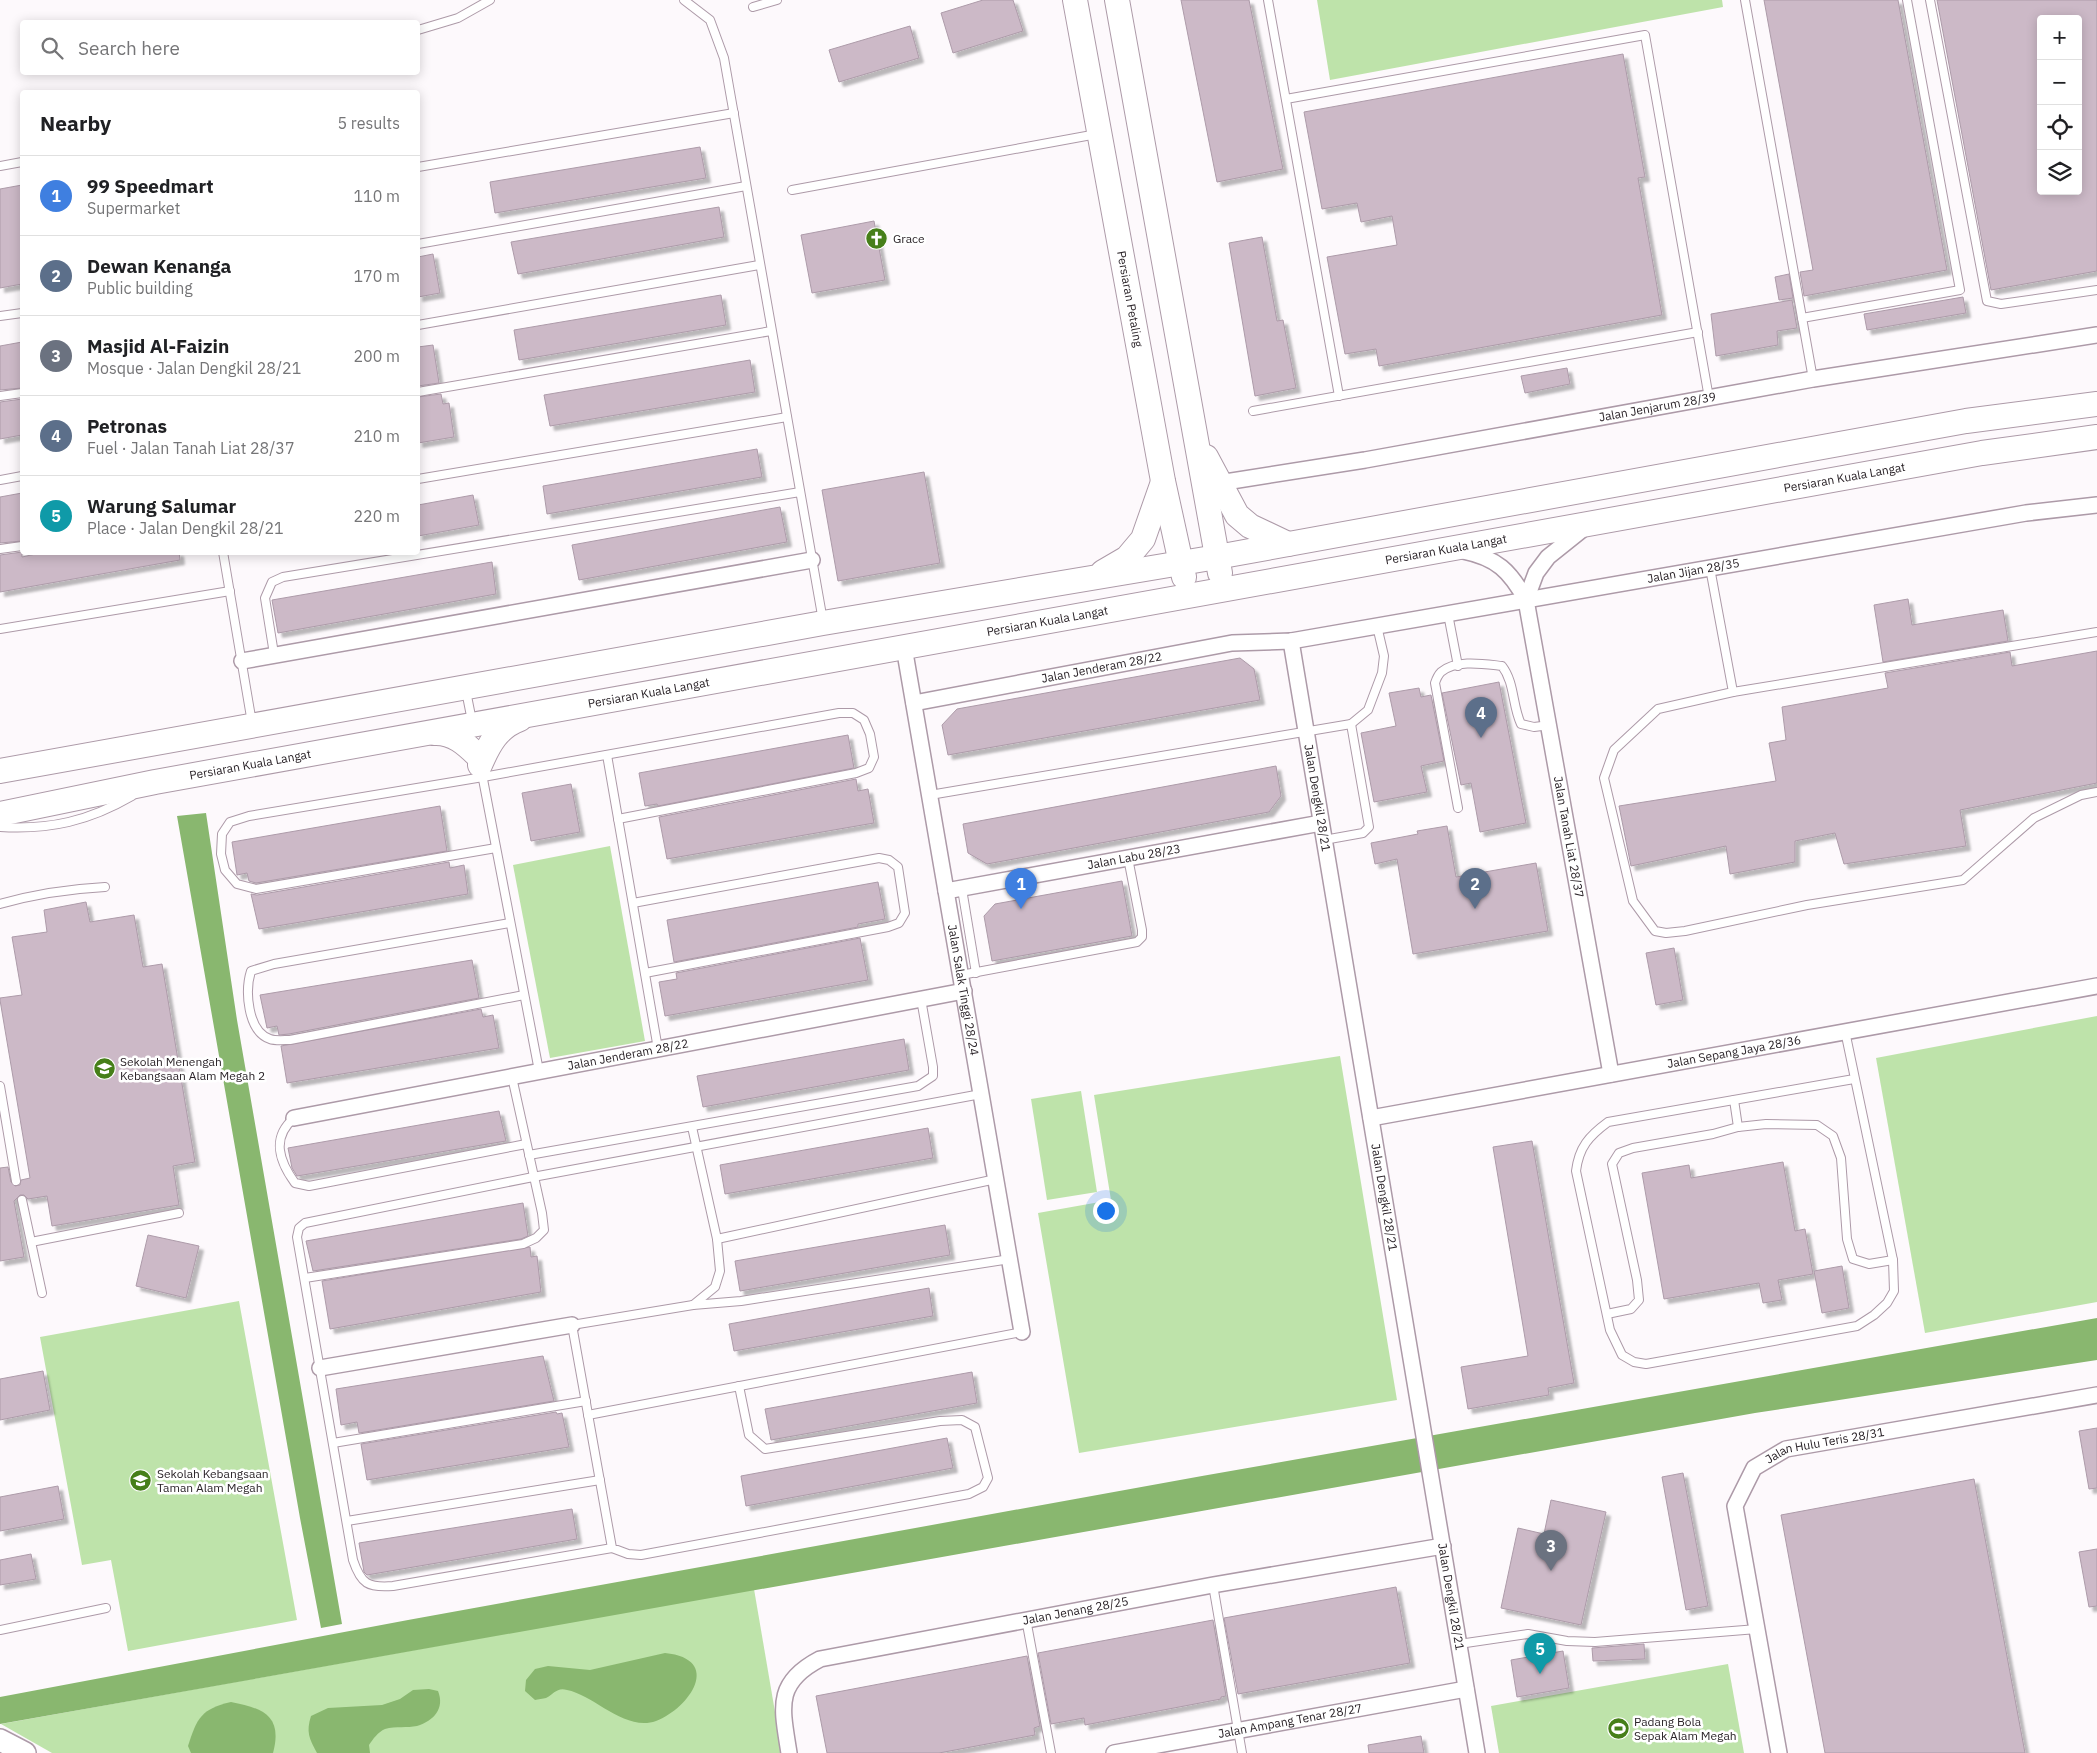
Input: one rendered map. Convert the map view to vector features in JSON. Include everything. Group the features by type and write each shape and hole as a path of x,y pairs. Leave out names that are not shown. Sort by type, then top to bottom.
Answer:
{"main road":[{"name":"Persiaran Petaling","path":"1075,0 1163,481 1187,596"},
{"path":"1117,0 1223,590"},
{"path":"0,771 466,689 823,623 1217,557 1966,421 2097,404"},
{"path":"1195,436 1234,511 1243,521 1288,544"},
{"name":"Persiaran Kuala Langat","path":"0,814 155,782 424,734 477,750 533,714 1982,454 2097,438"},
{"path":"1796,453 1803,486"},
{"path":"1092,578 1127,558 1136,550 1150,522 1163,481"},
{"path":"424,734 444,733 477,750 509,723 533,714"},
{"path":"0,1740 26,1753"}],"street":[{"name":"Jalan Jenjarum 28/39","path":"1220,483 1366,460 1813,379 2097,335"},
{"name":"Jalan Jijan 28/35","path":"1291,641 2026,513 2097,505"},
{"path":"1526,600 1536,573 1548,557 1565,541 1591,524"},
{"path":"1452,549 1480,554 1503,567 1514,577 1526,600"},
{"path":"242,661 539,610 812,560"},
{"name":"Jalan Tanah Liat 28/37","path":"1526,600 1550,725 1611,1074"},
{"name":"Jalan Jenderam 28/22","path":"914,703 1232,643 1291,641"},
{"name":"Jalan Dengkil 28/21","path":"1291,641 1477,1753"},
{"name":"Jalan Salak Tinggi 28/24","path":"904,647 946,891 968,974 964,991 1022,1332"},
{"name":"Jalan Labu 28/23","path":"946,891 1321,823"},
{"name":"Jalan Sepang Jaya 28/36","path":"1371,1118 2097,986"},
{"name":"Jalan Jenderam 28/22","path":"294,1118 964,991"},
{"path":"320,1368 572,1325"},
{"name":"Jalan Hulu Teris 28/31","path":"1779,1753 1735,1506 1754,1468 1786,1449 2097,1395"},
{"name":"Jalan Jenang 28/25","path":"789,1753 782,1700 794,1676 820,1658 1213,1585 1443,1546"},
{"name":"Jalan Ampang Tenar 28/27","path":"1114,1753 1466,1689"}],"lane":[{"path":"420,29 458,18 490,0"},
{"path":"684,0 710,20 724,58 823,623"},
{"path":"753,7 778,0"},
{"path":"1268,0 1339,396"},
{"path":"1745,0 1813,379"},
{"path":"1802,318 1960,290 1907,0"},
{"path":"1930,0 1987,301 2001,304 2097,290"},
{"path":"1286,98 1645,35 1709,398"},
{"path":"420,167 734,113"},
{"path":"792,190 1099,134"},
{"path":"0,166 20,162"},
{"path":"420,244 746,186"},
{"path":"420,325 759,265"},
{"path":"0,316 20,312"},
{"path":"420,392 771,331"},
{"path":"1253,411 1698,332"},
{"path":"0,396 20,393"},
{"path":"420,479 787,417"},
{"path":"0,480 20,476"},
{"path":"420,554 800,492"},
{"path":"0,549 20,546"},
{"path":"224,555 253,725"},
{"path":"274,654 265,598 272,582 283,577 417,555"},
{"path":"1710,568 1733,692"},
{"path":"0,629 230,591"},
{"path":"1448,614 1458,666"},
{"path":"930,795 1306,731 1331,729 1351,724 1368,710 1382,673 1384,656 1378,626"},
{"path":"2097,632 1733,692 1658,708 1614,750 1604,778 1633,901 1655,931 1666,933 1685,931 1808,906 1963,880 2034,818 2081,795 2097,792"},
{"path":"1458,808 1435,683 1441,672 1458,666 1478,663 1502,666 1510,677 1517,715 1521,724 1534,727 1550,725"},
{"path":"466,689 539,1072"},
{"path":"496,848 256,889 237,884 226,870 221,854 222,834 230,822 477,750 607,755 839,713 853,713 864,720 870,734 874,757 869,768 856,773 618,819"},
{"path":"1324,840 1363,833 1369,826 1351,724"},
{"path":"607,755 658,1049"},
{"path":"0,827 26,828 60,825 113,806 155,782"},
{"path":"633,903 879,858 889,860 898,867 905,913 899,923 888,927 645,973"},
{"path":"962,889 968,974 1137,942 1142,936 1142,930 1128,858"},
{"path":"0,904 38,893 69,888 105,887"},
{"path":"510,923 274,964 251,971 247,983 251,1014 258,1032 270,1039 290,1040 524,995"},
{"path":"529,1155 918,1086 932,1076 933,1067 921,1000"},
{"path":"1845,1031 1893,1260 1894,1291 1887,1303 1874,1315 1857,1326 1646,1364 1634,1362 1622,1355 1610,1330 1576,1171 1580,1149 1588,1138 1608,1122 1854,1079"},
{"path":"305,1278 522,1244 536,1238 544,1230 512,1076"},
{"path":"0,1086 16,1181"},
{"path":"739,1386 749,1435 765,1448 940,1421 962,1420 975,1427 988,1478 983,1487 970,1494 641,1555 628,1554 612,1548 378,1587 366,1583 358,1576 353,1560 297,1237 299,1228 305,1223 534,1177 981,1094"},
{"path":"1734,1100 1738,1127"},
{"path":"294,1118 285,1126 279,1138 281,1156 295,1183 309,1186 526,1144"},
{"path":"1607,1314 1631,1309 1639,1300 1637,1280 1612,1164 1619,1153 1633,1148 1713,1134 1738,1127 1766,1124 1817,1125 1833,1136 1841,1158 1848,1240 1852,1259 1869,1264 1893,1260"},
{"path":"692,1127 717,1239 720,1271 714,1287 694,1305"},
{"path":"717,1239 996,1179"},
{"path":"22,1200 42,1294"},
{"path":"31,1242 179,1213"},
{"path":"612,1548 572,1325 694,1305 741,1302 1010,1258"},
{"path":"588,1415 1022,1332"},
{"path":"333,1443 586,1402"},
{"path":"347,1521 600,1480"},
{"path":"1213,1585 1242,1753"},
{"path":"0,1630 106,1608"},
{"path":"1026,1619 1051,1753"},
{"path":"1459,1644 1528,1634 1567,1641 1595,1642 1757,1629"}],"shaded area":[{"path":"1317,0 1722,0 1723,7 1330,80"},
{"path":"206,813 237,1020 342,1624 321,1628 177,816"},
{"path":"610,846 645,1041 550,1058 513,865"},
{"path":"2097,1016 2097,1302 1925,1333 1876,1058"},
{"path":"1340,1056 1397,1400 1079,1453 1038,1213 1111,1200 1094,1095"},
{"path":"1081,1091 1097,1192 1047,1200 1031,1099"},
{"name":"Sekolah Kebangsaan Taman Alam Megah","path":"239,1301 297,1620 128,1651 111,1560 82,1565 40,1337"},
{"path":"2097,1318 2097,1360 1755,1413 0,1724 0,1697 408,1620 1202,1476"},
{"path":"754,1589 782,1753 52,1753 1,1724"},
{"path":"665,1653 683,1657 693,1664 697,1674 695,1684 680,1706 669,1715 656,1721 644,1723 621,1717 588,1698 564,1689 558,1690 546,1698 535,1700 525,1691 526,1680 535,1669 548,1666 590,1670"},
{"name":"Padang Bola Sepak Alam Megah","path":"1728,1664 1744,1753 1499,1753 1491,1706"},
{"path":"429,1689 438,1691 440,1703 433,1717 423,1724 382,1730 369,1745 370,1753 317,1753 309,1735 311,1716 328,1708 382,1705 400,1699 413,1690"},
{"path":"231,1702 261,1711 273,1722 275,1740 273,1753 191,1753 188,1746 194,1728 202,1716 213,1708"}],"building":[{"path":"983,0 1013,0 1023,31 953,53 941,13"},
{"path":"1181,0 1249,0 1283,169 1217,182"},
{"path":"1764,0 1898,0 1947,270 1804,296 1800,272 1813,270"},
{"path":"1937,0 2097,0 2097,271 1991,290"},
{"path":"910,26 919,58 839,82 829,50"},
{"path":"1623,54 1645,177 1638,178 1662,315 1379,366 1376,349 1345,354 1327,257 1397,245 1392,216 1361,222 1357,203 1322,209 1304,112"},
{"path":"700,147 706,178 495,213 490,182"},
{"path":"20,185 20,284 0,288 0,189"},
{"path":"719,207 724,237 518,274 511,242"},
{"path":"874,221 885,280 812,293 801,235"},
{"path":"1262,237 1277,321 1283,320 1296,388 1255,396 1229,243"},
{"path":"433,254 440,293 420,297 420,257"},
{"path":"1789,274 1793,298 1779,300 1775,277"},
{"path":"721,295 726,325 519,360 514,330"},
{"path":"1963,297 1966,313 1867,330 1864,314"},
{"path":"1792,300 1797,328 1777,331 1778,345 1716,356 1711,314"},
{"path":"20,342 20,388 0,390 0,346"},
{"path":"433,345 439,383 420,386 420,347"},
{"path":"750,360 755,392 550,426 544,395"},
{"path":"1567,368 1570,384 1525,393 1521,376"},
{"path":"441,394 443,404 449,403 454,437 420,443 420,397"},
{"path":"20,399 20,435 0,439 0,402"},
{"path":"757,449 762,477 547,514 543,486"},
{"path":"924,472 940,563 838,581 822,490"},
{"path":"20,493 20,541 0,543 0,497"},
{"path":"473,495 479,525 420,536 420,505"},
{"path":"780,507 787,542 579,580 572,545"},
{"path":"20,552 22,557 31,555 179,555 180,560 0,592 0,555"},
{"path":"492,562 496,594 278,633 272,600"},
{"path":"1908,599 1912,625 2003,610 2008,641 1883,662 1874,605"},
{"path":"2097,651 2097,783 1960,810 1966,846 1844,864 1835,833 1795,841 1795,862 1730,874 1726,846 1631,866 1619,806 1776,781 1769,743 1786,740 1782,707 1888,688 1885,673 2010,652 2012,666"},
{"path":"1240,658 1254,669 1260,700 948,755 942,725 957,709"},
{"path":"1499,682 1526,823 1480,832 1471,783 1461,785 1442,693"},
{"path":"1419,688 1421,697 1431,695 1444,761 1421,766 1427,792 1374,802 1361,733 1396,726 1389,693"},
{"path":"848,735 854,768 658,806 657,804 645,806 639,773"},
{"path":"1276,766 1281,796 1269,812 987,864 968,853 963,824"},
{"path":"856,779 858,791 868,789 874,823 667,859 659,817"},
{"path":"571,784 580,832 531,841 522,793"},
{"path":"440,806 447,851 256,883 249,881 247,873 237,875 232,842"},
{"path":"1447,826 1456,877 1536,863 1548,931 1413,954 1397,859 1375,864 1371,843 1418,834 1417,831"},
{"path":"449,862 450,868 464,865 468,894 259,929 251,894 257,895"},
{"path":"1122,881 1132,936 992,961 984,916 995,904"},
{"path":"878,882 885,919 858,924 858,927 674,962 667,920"},
{"path":"86,902 90,922 134,915 143,967 162,964 195,1162 173,1166 179,1205 52,1226 47,1196 28,1199 24,1195 20,1195 14,1201 24,1257 0,1261 0,1168 8,1167 11,1182 15,1186 20,1185 21,1180 30,1178 0,1000 0,998 22,995 12,937 47,932 44,910"},
{"path":"860,938 868,980 665,1016 659,982 677,979 676,973"},
{"path":"1674,948 1683,1000 1656,1005 1646,953"},
{"path":"472,960 479,998 289,1034 279,1035 277,1026 267,1028 260,995"},
{"path":"481,1009 483,1017 493,1015 499,1048 287,1083 281,1046"},
{"path":"904,1039 909,1070 703,1107 697,1076"},
{"path":"499,1111 506,1141 297,1176 292,1168 288,1148"},
{"path":"928,1128 933,1158 725,1194 720,1165"},
{"path":"1532,1141 1574,1383 1548,1388 1549,1395 1468,1409 1461,1367 1528,1356 1493,1147"},
{"path":"1783,1162 1795,1231 1805,1229 1813,1274 1778,1280 1782,1300 1763,1303 1759,1283 1664,1299 1642,1173 1689,1165 1691,1178"},
{"path":"523,1203 528,1236 521,1239 313,1271 306,1241"},
{"path":"945,1225 950,1255 740,1291 735,1261"},
{"path":"148,1235 199,1246 186,1298 136,1286"},
{"path":"530,1247 531,1257 537,1256 541,1292 330,1329 322,1281"},
{"path":"1842,1266 1849,1308 1822,1313 1814,1271"},
{"path":"929,1288 933,1316 734,1351 729,1324"},
{"path":"543,1356 554,1401 359,1433 357,1422 341,1425 336,1389"},
{"path":"43,1371 50,1410 0,1420 0,1379"},
{"path":"972,1372 977,1403 771,1440 765,1409"},
{"path":"556,1412 557,1414 562,1413 569,1447 367,1480 361,1444"},
{"path":"2097,1428 2097,1488 2089,1489 2079,1431"},
{"path":"947,1438 953,1468 746,1506 741,1476"},
{"path":"1683,1473 1708,1606 1686,1610 1662,1477"},
{"path":"1974,1479 2025,1753 1825,1753 1781,1515"},
{"path":"58,1486 64,1519 0,1531 0,1497"},
{"path":"1551,1500 1606,1512 1581,1625 1501,1608 1518,1528 1544,1534"},
{"path":"572,1509 577,1539 367,1575 364,1572 359,1543"},
{"path":"2097,1549 2097,1606 2089,1607 2079,1552"},
{"path":"31,1554 36,1579 0,1585 0,1560"},
{"path":"1396,1587 1410,1663 1238,1694 1224,1618"},
{"path":"1213,1620 1226,1696 1221,1697 1221,1699 1085,1725 1084,1718 1051,1724 1038,1653"},
{"path":"1644,1644 1645,1659 1593,1661 1592,1648"},
{"path":"1563,1651 1569,1688 1517,1697 1511,1660"},
{"path":"1027,1656 1040,1726 1034,1728 1035,1735 939,1753 827,1753 816,1696"},
{"path":"1421,1736 1424,1753 1369,1753 1368,1745"}],"place":[{"name":"Grace","path":"877,239"},
{"name":"Petronas","path":"1481,738"},
{"name":"99 Speedmart","path":"1021,909"},
{"name":"Dewan Kenanga","path":"1475,909"},
{"name":"Sekolah Menengah Kebangsaan Alam Megah 2","path":"104,1069"},
{"name":"Sekolah Kebangsaan Taman Alam Megah","path":"141,1481"},
{"name":"Masjid Al-Faizin","path":"1551,1571"},
{"name":"Warung Salumar","path":"1540,1674"},
{"name":"Padang Bola Sepak Alam Megah","path":"1618,1729"}]}
